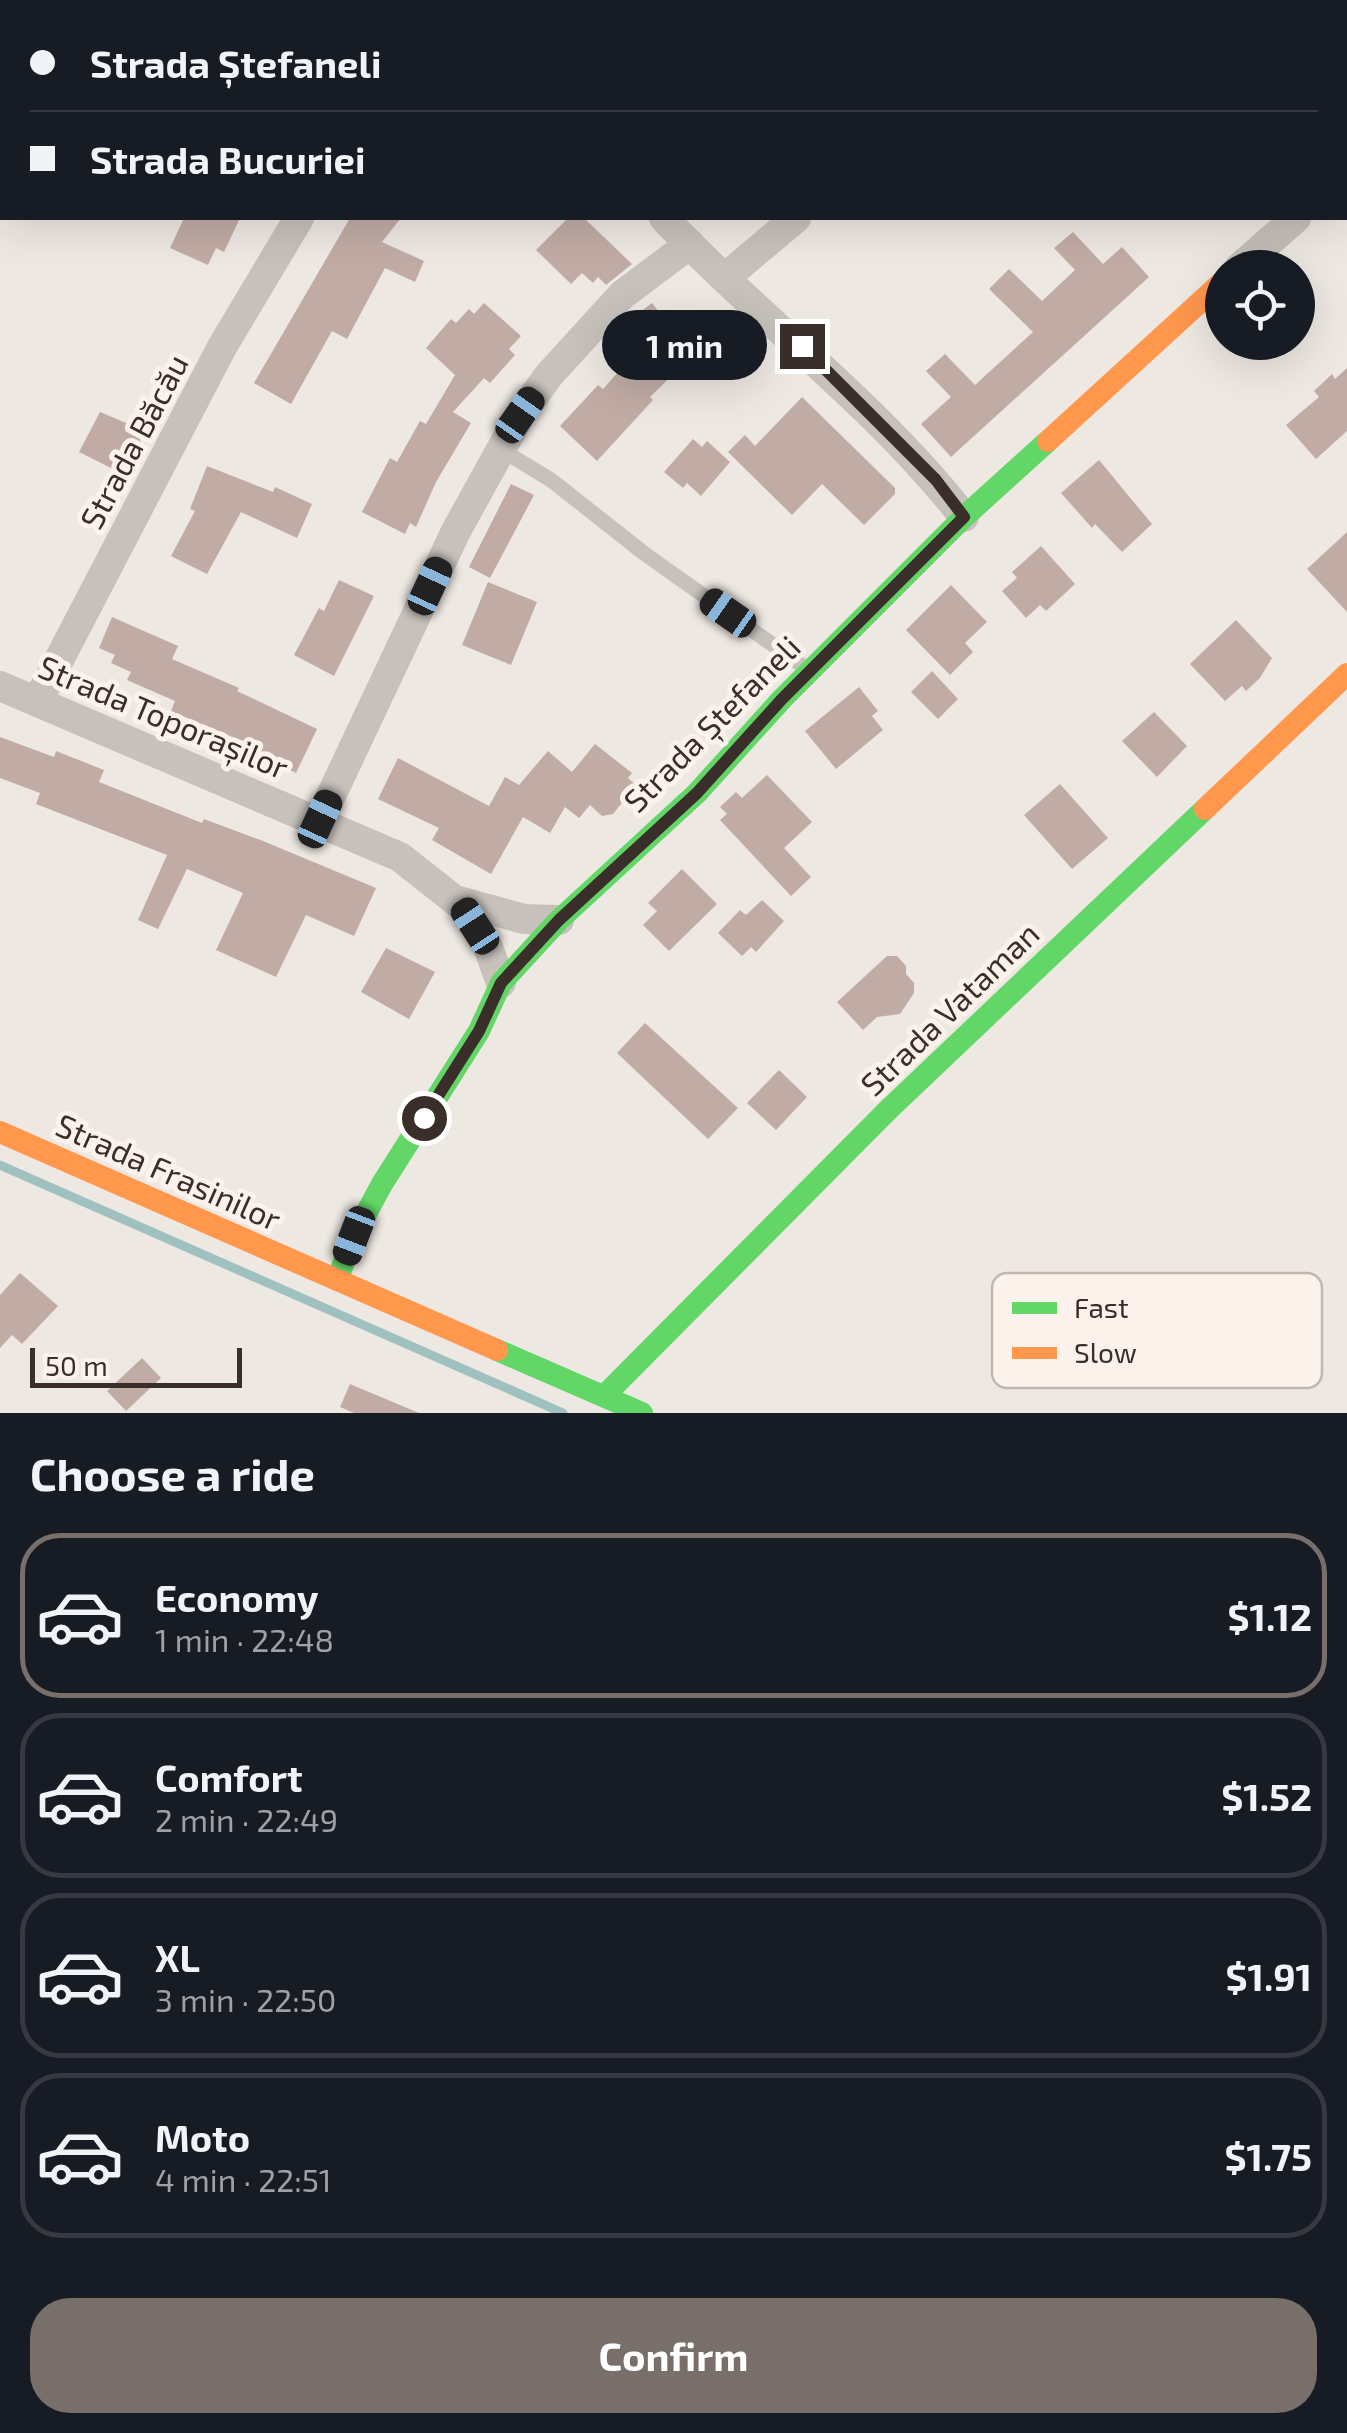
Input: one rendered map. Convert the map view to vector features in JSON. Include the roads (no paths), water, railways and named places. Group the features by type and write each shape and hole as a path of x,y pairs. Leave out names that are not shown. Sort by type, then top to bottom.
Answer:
{"street":[{"name":"Strada Băcău","path":"36,702 222,347 298,220"},
{"path":"666,220 756,309 852,395 936,480 964,517"},
{"path":"726,277 794,220"},
{"path":"1260,250 1294,220"},
{"path":"320,819 456,530 500,449 549,374 586,332 622,295 690,244"},
{"name":"Strada Ștefaneli","path":"337,1280 363,1219 479,1031 501,983 559,920 697,793 810,671 964,517 1205,297"},
{"name":"Strada Vataman","path":"604,1396 888,1110 1347,674"},
{"name":"Strada Toporașilor","path":"0,686 320,819 400,857 455,900 488,947 501,983"},
{"name":"Strada Toporașilor","path":"455,900 524,920 559,920"},
{"name":"Strada Frasinilor","path":"0,1132 642,1413"}],"lane":[{"path":"500,449 552,480 645,554 810,671"}],"waterway":[{"path":"0,1165 563,1413"}]}
